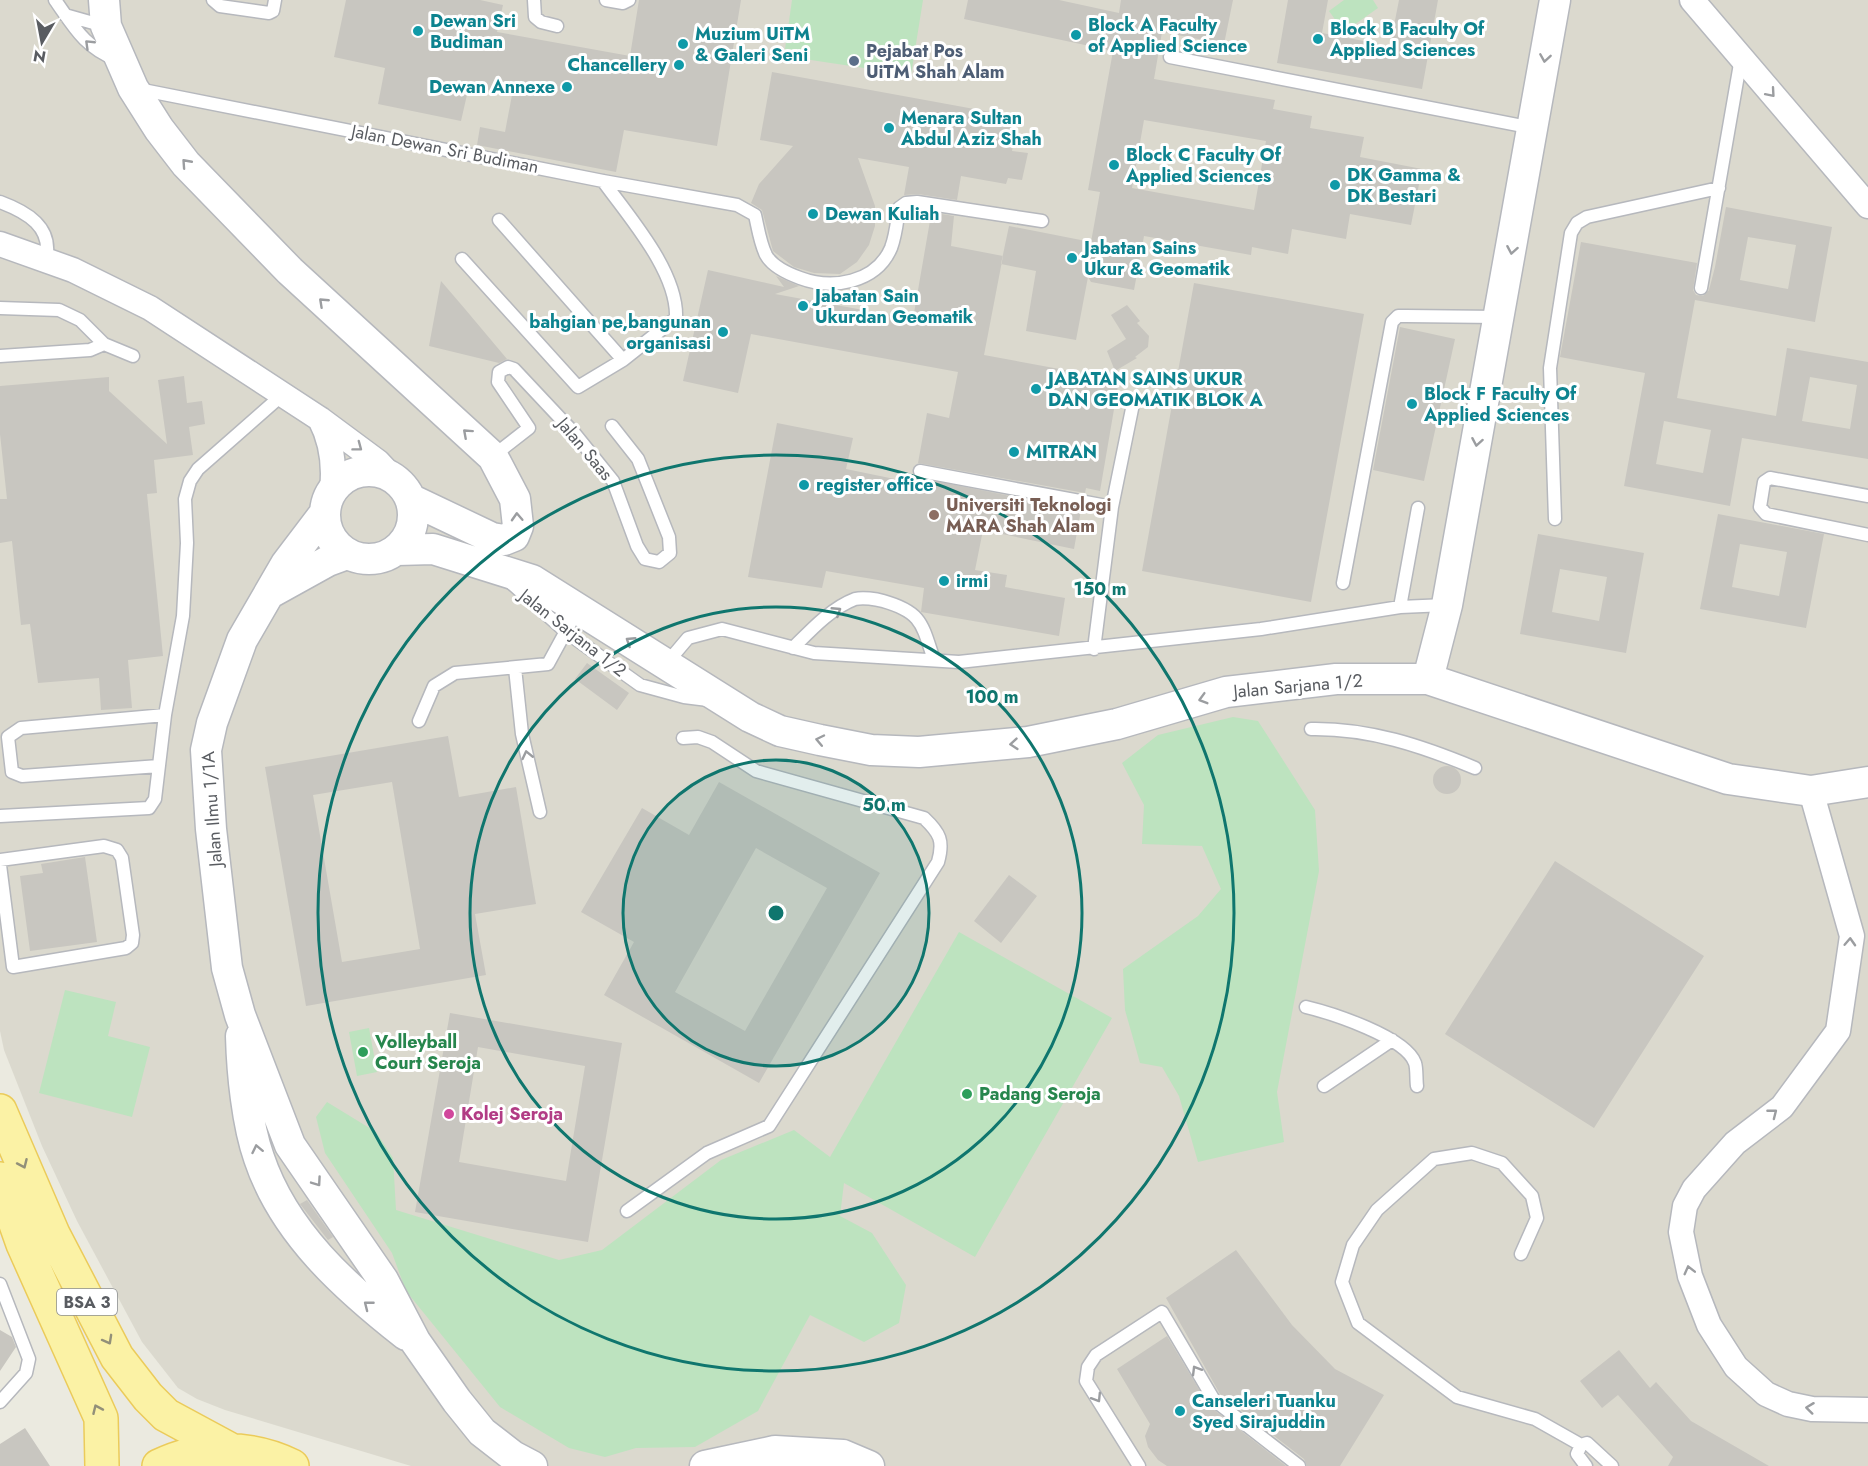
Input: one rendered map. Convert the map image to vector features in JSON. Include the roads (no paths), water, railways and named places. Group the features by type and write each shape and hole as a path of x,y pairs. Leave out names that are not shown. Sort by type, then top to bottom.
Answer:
{"main road":[{"name":"BSA 3","path":"0,1111 53,1234 117,1357 148,1397 166,1414 229,1449"},
{"name":"BSA 3","path":"0,1179 23,1244 101,1418 102,1466"},
{"path":"159,1466 180,1456 229,1449 274,1457 292,1466"}],"street":[{"path":"1428,680 1447,605 1534,128 1555,0"},
{"path":"1692,0 1868,206"},
{"path":"105,13 127,75 159,129 186,164 290,271 493,457 516,499 518,526 514,536 504,540 492,538 401,488 382,473 360,472 349,476 328,502"},
{"path":"0,244 46,259 104,283 150,308 217,350 281,396 320,419 378,462 401,488 412,526 397,550 373,560 347,554 328,561 269,593"},
{"path":"320,419 331,446 334,476 328,502 328,533 347,554"},
{"name":"Jalan Ilmu 1/1A","path":"240,1016 225,957 211,830 206,750 212,723 232,661 286,564 328,502"},
{"name":"Jalan Sarjana 1/2","path":"397,550 433,549 532,579 572,620 666,664 750,717 780,731 871,750 919,752 1028,742 1117,724 1226,692 1336,679 1428,680 1715,776 1762,786 1811,791 1868,782"},
{"path":"1811,791 1852,936 1838,1031 1782,1107 1735,1143 1694,1189 1685,1206 1681,1232 1690,1276 1709,1325 1736,1367 1766,1394 1788,1404 1812,1408 1868,1410"},
{"path":"240,1016 290,1145 383,1280 415,1341 482,1432 513,1456 532,1466"},
{"path":"240,1016 242,1072 258,1157 278,1202 321,1258 356,1296 415,1341"},
{"path":"705,1466 775,1451 843,1455 868,1466"}],"lane":[{"name":"Jalan Dewan Sri Budiman","path":"55,0 94,49 127,75 603,181 737,205 755,215 767,257 789,274 807,280 831,284 855,282 874,269 890,250 899,207 906,203 917,202 1042,221"},
{"path":"213,0 220,6 269,13 273,11 275,0"},
{"path":"534,0 535,17 541,22 558,26"},
{"path":"606,0 623,3 629,0"},
{"path":"65,15 105,13"},
{"path":"1170,57 1534,128"},
{"path":"1701,288 1741,58"},
{"path":"462,259 578,387 623,360 676,318 668,281 649,245 603,181"},
{"path":"1555,519 1550,368 1571,233 1577,223 1587,217 1719,188"},
{"path":"0,202 26,213 35,220 48,243 46,259"},
{"path":"499,220 623,360"},
{"path":"0,308 59,310 80,320 104,345 133,356"},
{"path":"1343,583 1392,322 1398,316 1499,317"},
{"path":"0,356 90,350 104,345"},
{"name":"Jalan Saas","path":"493,457 529,428 498,382 497,377 502,369 514,369 586,447 613,481 640,553 645,559 659,562 669,553 669,537 638,459 612,426"},
{"path":"0,816 149,808 155,799 165,715 183,616 187,543 185,499 190,481 198,469 281,396"},
{"path":"1094,649 1112,507 1133,404"},
{"path":"920,471 1112,507"},
{"path":"1868,496 1770,478 1764,482 1760,507 1766,514 1868,535"},
{"path":"1400,607 1418,508"},
{"path":"793,648 818,623 856,598 877,599 907,608 925,632 934,660"},
{"path":"666,664 688,639 711,630 722,629 814,653 959,662 1261,629 1400,607 1447,605"},
{"path":"419,721 434,686 455,673 548,664 572,620"},
{"name":"Jalan Sarjana 1/2","path":"572,620 640,685 684,698 727,703"},
{"path":"515,668 522,734 540,812"},
{"path":"159,766 22,776 12,772 8,737 21,728 165,715"},
{"path":"1311,729 1338,729 1395,739 1426,748 1475,768"},
{"path":"627,1211 707,1153 769,1126 938,862 943,846 939,832 924,818 756,771 712,742 698,737 683,738"},
{"path":"0,860 104,846 117,850 122,858 133,935 132,943 126,948 13,967 0,865"},
{"path":"1306,1007 1322,1011 1392,1040 1404,1048 1415,1063 1417,1086"},
{"path":"1324,1086 1392,1040"},
{"path":"1521,1254 1536,1218 1532,1196 1502,1163 1472,1153 1434,1160 1377,1210 1353,1245 1342,1282 1358,1323 1457,1397 1535,1419 1581,1445"},
{"path":"0,1284 29,1359 26,1373 0,1402"},
{"path":"1139,1466 1086,1381 1088,1367 1096,1355 1162,1312 1214,1400 1299,1466"},
{"path":"1586,1466 1576,1454 1581,1445 1587,1443 1611,1466"}],"place":[{"name":"Dewan Sri Budiman","path":"418,31"},
{"name":"Block A Faculty of Applied Science","path":"1076,35"},
{"name":"Block B Faculty Of Applied Sciences","path":"1318,39"},
{"name":"Muzium UiTM & Galeri Seni","path":"683,44"},
{"name":"Pejabat Pos UiTM Shah Alam","path":"854,61"},
{"name":"Chancellery","path":"679,65"},
{"name":"Dewan Annexe","path":"567,87"},
{"name":"Menara Sultan Abdul Aziz Shah","path":"889,128"},
{"name":"Block C Faculty Of Applied Sciences","path":"1114,165"},
{"name":"DK Gamma & DK Bestari","path":"1335,185"},
{"name":"Dewan Kuliah","path":"813,214"},
{"name":"Jabatan Sains Ukur & Geomatik","path":"1072,258"},
{"name":"Jabatan Sain Ukurdan Geomatik","path":"803,306"},
{"name":"bahgian pe,bangunan organisasi","path":"723,332"},
{"name":"JABATAN SAINS UKUR DAN GEOMATIK BLOK A","path":"1036,389"},
{"name":"Block F Faculty Of Applied Sciences","path":"1412,404"},
{"name":"MITRAN","path":"1014,452"},
{"name":"register office","path":"804,485"},
{"name":"Universiti Teknologi MARA Shah Alam","path":"934,515"},
{"name":"irmi","path":"944,581"},
{"name":"Volleyball Court Seroja","path":"363,1052"},
{"name":"Padang Seroja","path":"967,1094"},
{"name":"Kolej Seroja","path":"449,1114"},
{"name":"Canseleri Tuanku Syed Sirajuddin","path":"1180,1411"}]}
